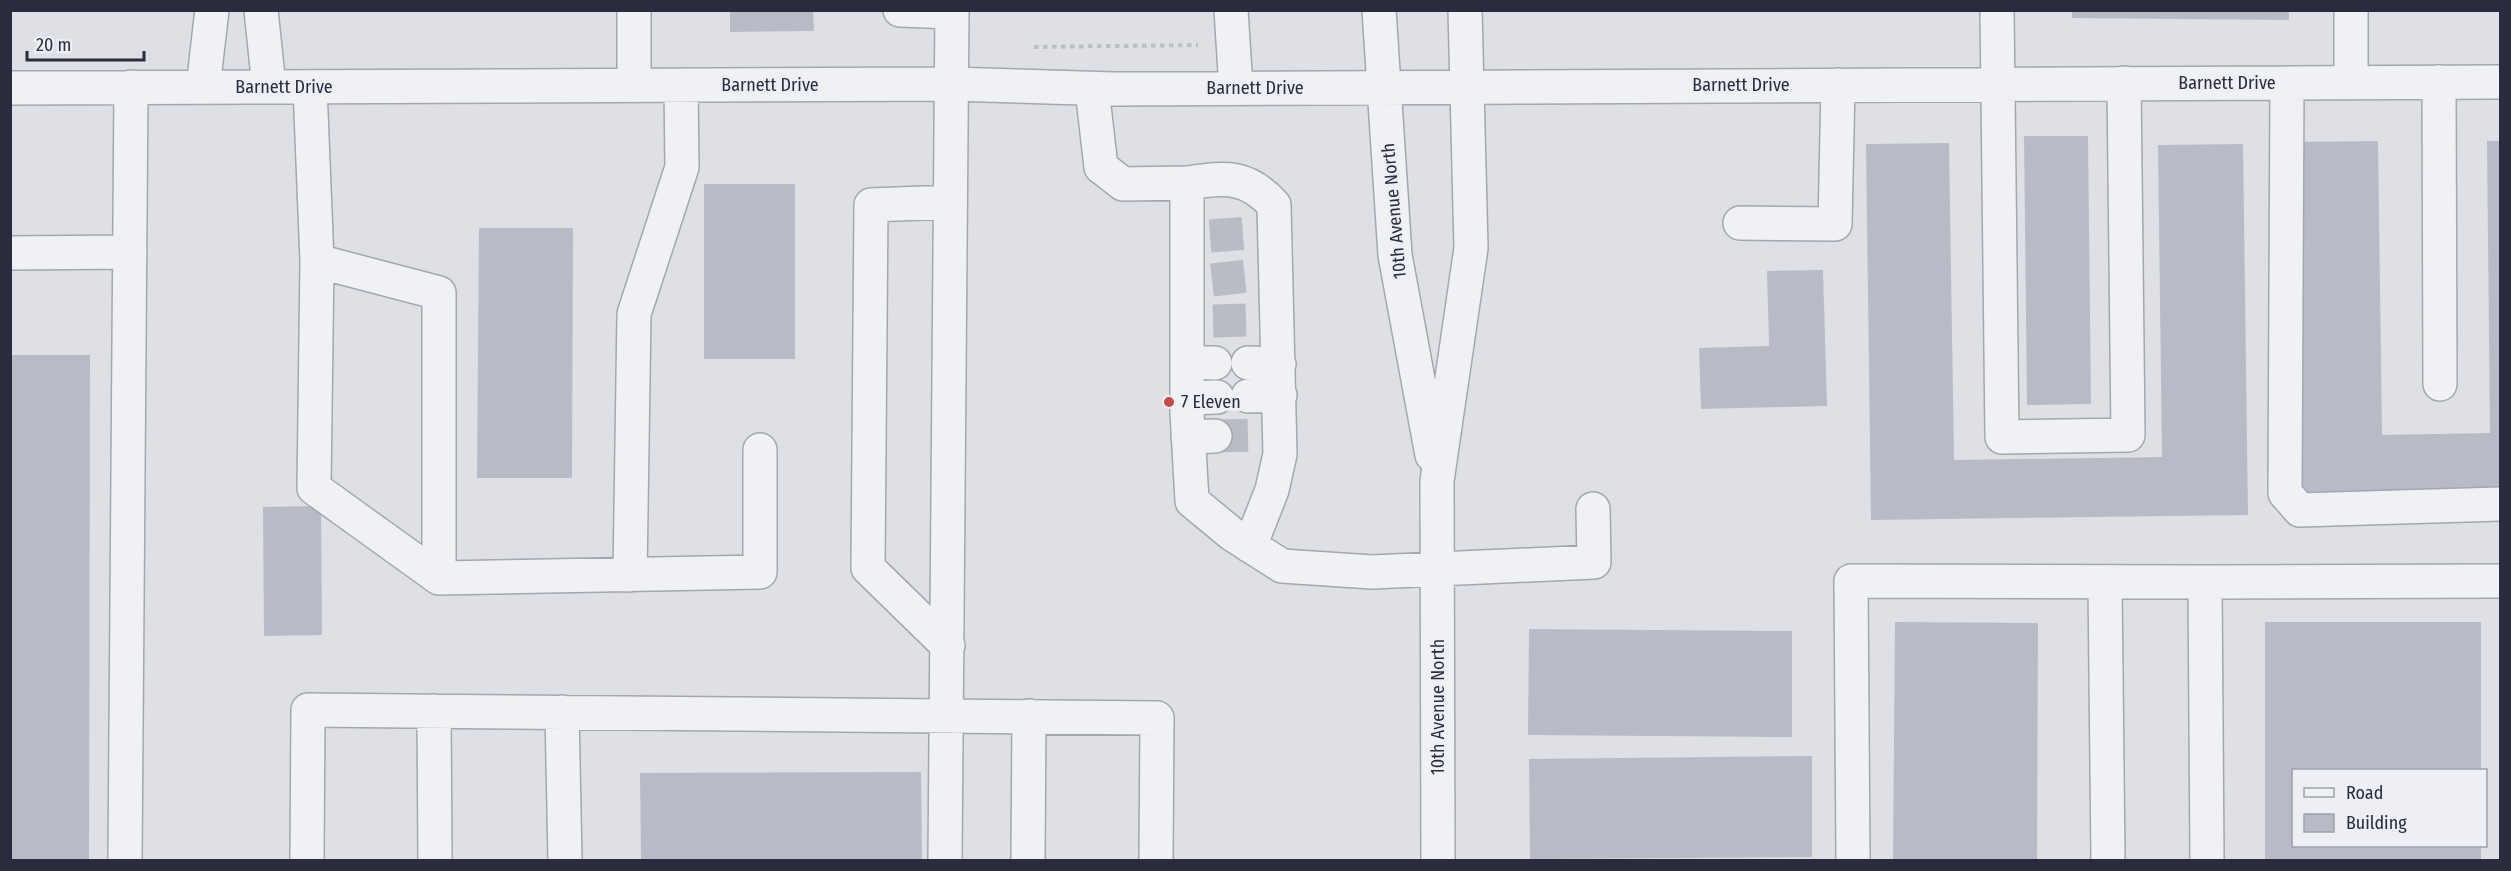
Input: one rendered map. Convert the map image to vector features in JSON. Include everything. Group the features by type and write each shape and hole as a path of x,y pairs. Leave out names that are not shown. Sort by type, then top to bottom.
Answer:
{"street":[{"path":"203,87 212,10"},
{"path":"261,10 269,87"},
{"path":"634,10 634,86"},
{"path":"900,10 952,11 945,861"},
{"path":"1231,10 1236,88"},
{"name":"10th Avenue North","path":"1379,10 1395,255 1437,481"},
{"name":"10th Avenue North","path":"1438,861 1437,481 1471,248 1465,10"},
{"path":"1997,10 2002,437 2128,435 2124,83"},
{"path":"2351,10 2351,82"},
{"path":"2439,82 2440,384"},
{"name":"Barnett Drive","path":"10,88 951,84 1092,89 2500,82"},
{"path":"2287,83 2285,493 2300,510 2500,504"},
{"path":"1740,223 1835,224 1838,85"},
{"path":"630,575 634,314 682,167 681,86"},
{"path":"125,861 131,87"},
{"path":"310,87 317,261 314,488 439,578 760,572 760,450"},
{"path":"1092,89 1101,167 1123,184 1187,183 1228,178 1260,189 1274,205 1262,232 1263,320 1243,385 1202,436 1192,501 1250,546 1282,566 1372,572 1594,562 1593,509"},
{"path":"1187,183 1199,235 1201,363 1243,385 1280,454 1272,490 1250,546"},
{"path":"948,646 868,568 871,205 950,202"},
{"path":"10,253 130,252"},
{"path":"317,261 439,293 439,578"},
{"path":"1853,861 1851,581 2500,581"},
{"path":"2105,582 2108,861"},
{"path":"2205,582 2207,861"},
{"path":"307,861 308,710 947,714 1157,718 1156,861"},
{"path":"434,711 435,861"},
{"path":"562,712 565,861"},
{"path":"1028,861 1029,716"}],"building":[{"path":"730,10 813,10 814,31 730,32"},
{"path":"2072,10 2289,10 2289,20 2072,18"},
{"path":"2024,136 2088,136 2091,404 2027,405"},
{"path":"2378,141 2382,435 2490,433 2487,141 2500,141 2500,489 2296,492 2292,142"},
{"path":"1949,143 1954,460 2162,457 2158,145 2243,144 2248,515 1871,520 1866,144"},
{"path":"704,184 795,184 795,359 704,359"},
{"path":"479,228 573,228 572,478 477,478"},
{"path":"1823,270 1827,406 1701,409 1699,348 1769,346 1767,271"},
{"path":"10,355 90,355 89,860 10,860"},
{"path":"321,506 322,635 264,636 263,507"},
{"path":"1895,622 2038,623 2037,860 1893,860"},
{"path":"2265,622 2481,622 2481,769 2292,769 2292,847 2481,847 2481,860 2265,860"},
{"path":"1529,629 1792,631 1792,737 1528,735"},
{"path":"1812,756 1812,857 1530,859 1529,759"},
{"path":"921,772 922,860 641,860 640,773"}],"tunnel":[{"path":"1210,236 1250,233"},
{"path":"1212,280 1248,276"},
{"path":"1213,321 1248,320"},
{"path":"1215,436 1255,435"}],"place":[{"name":"7 Eleven","path":"1169,402"}]}
